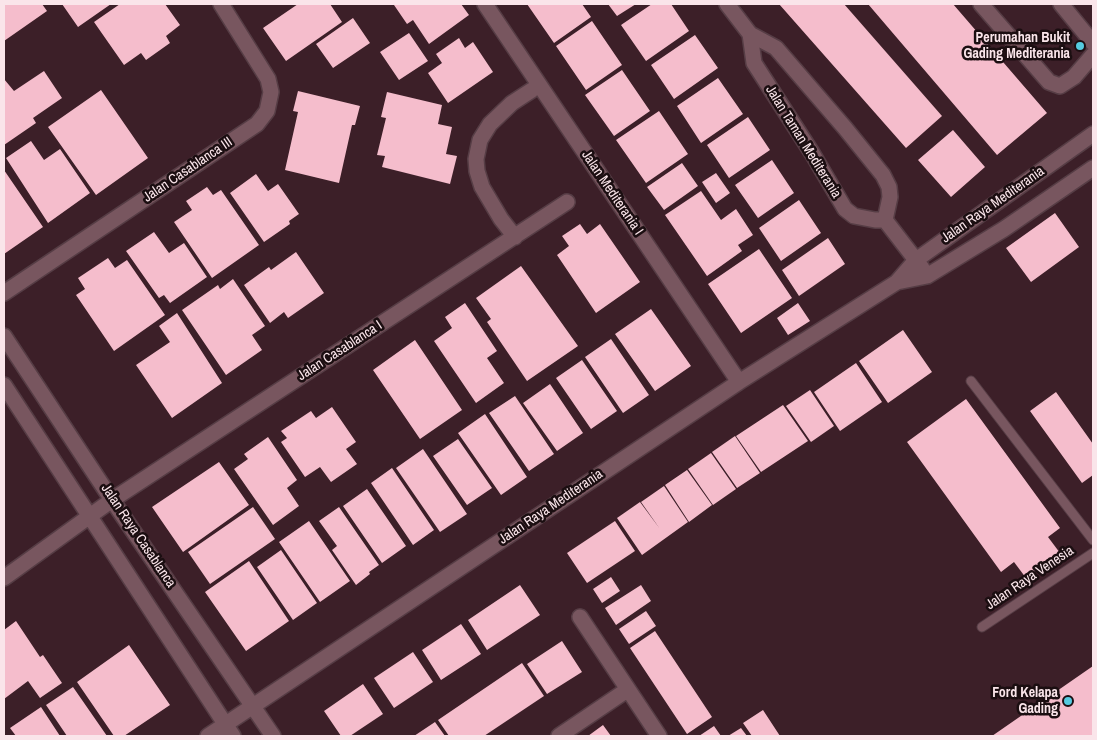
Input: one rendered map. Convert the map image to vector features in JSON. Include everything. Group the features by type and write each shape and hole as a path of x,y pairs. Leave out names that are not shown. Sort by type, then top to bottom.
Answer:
{"street":[{"name":"Jalan Casablanca III","path":"4,294 257,124 267,111 271,92 268,78 221,4"},
{"name":"Jalan Mediterania I","path":"485,4 739,382"},
{"name":"Jalan Taman Mediterania","path":"727,4 750,34 776,48 883,175 889,186 890,197 885,220 854,216 845,209 812,153 754,63 750,34"},
{"path":"981,4 1049,82 1060,86 1074,78 1093,55"},
{"path":"1061,4 1093,43"},
{"path":"515,237 501,219 482,187 477,171 476,159 480,140 490,124 512,103 532,90"},
{"name":"Jalan Raya Mediterania","path":"208,736 229,730 253,705 739,382 898,282 916,260 1093,134"},
{"name":"Jalan Raya Mediterania","path":"898,282 927,276 1004,229 1093,168"},
{"path":"1018,188 1033,209"},
{"name":"Jalan Casablanca I","path":"4,578 112,500 567,202"},
{"path":"885,220 927,276"},
{"name":"Jalan Raya Casablanca","path":"4,336 112,500 273,736"},
{"name":"Jalan Raya Casablanca","path":"4,385 229,730"},
{"path":"580,617 658,736"},
{"path":"559,736 627,690"}],"lane":[{"path":"971,381 1093,540"},
{"name":"Jalan Raya Venesia","path":"982,627 1093,552"}],"building":[{"path":"4,4 42,4 47,11 4,41"},
{"path":"62,4 111,4 78,27"},
{"path":"120,4 165,4 180,25 166,36 170,43 146,60 141,53 124,65 94,22"},
{"path":"298,4 330,4 342,22 286,61 263,28"},
{"path":"461,4 469,15 429,44 413,20 407,24 394,5"},
{"path":"527,4 582,4 591,17 554,43"},
{"path":"608,4 636,4 617,16"},
{"path":"652,4 671,4 689,31 646,61 621,25"},
{"path":"779,4 844,4 942,116 906,148"},
{"path":"868,4 953,4 1047,113 997,155"},
{"path":"353,18 370,43 333,68 316,44"},
{"path":"592,21 622,65 586,90 556,46"},
{"path":"409,33 428,61 399,80 380,52"},
{"path":"695,35 718,68 674,99 651,65"},
{"path":"459,38 465,48 473,42 493,72 448,103 428,73 442,63 436,54"},
{"path":"622,70 650,111 614,136 585,95"},
{"path":"44,71 62,98 33,118 36,123 4,145 4,79 14,91"},
{"path":"718,78 743,114 701,143 677,106"},
{"path":"101,90 148,158 96,195 48,127"},
{"path":"298,91 360,106 355,125 352,125 339,183 285,170 298,112 293,111"},
{"path":"387,92 442,105 438,124 452,127 446,154 457,156 450,184 382,167 385,156 377,155 386,118 381,117"},
{"path":"659,111 688,154 646,183 616,140"},
{"path":"748,117 770,150 729,178 707,145"},
{"path":"953,130 985,167 951,197 918,160"},
{"path":"31,141 44,160 60,149 90,193 48,223 6,158"},
{"path":"772,160 794,193 758,218 735,185"},
{"path":"682,163 698,186 664,210 647,187"},
{"path":"4,170 43,227 4,254"},
{"path":"716,173 730,193 716,203 702,182"},
{"path":"256,174 268,191 278,184 299,214 289,221 290,224 264,242 230,193"},
{"path":"207,187 213,195 221,190 259,245 212,278 174,222 192,210 186,201"},
{"path":"701,191 721,220 736,209 753,235 738,245 742,251 707,276 665,215"},
{"path":"799,200 821,233 781,261 759,228"},
{"path":"1055,213 1079,247 1031,282 1006,248"},
{"path":"580,224 587,234 600,224 640,282 596,313 557,255 569,246 562,236"},
{"path":"154,232 169,253 184,243 207,277 170,303 164,295 159,298 126,251"},
{"path":"828,238 845,264 799,296 782,270"},
{"path":"759,249 792,298 741,333 708,284"},
{"path":"296,252 324,293 288,318 284,312 270,323 244,285 269,267 271,270"},
{"path":"108,258 115,268 127,260 165,315 114,351 76,295 85,289 78,278"},
{"path":"521,266 578,346 527,381 487,322 491,319 476,298"},
{"path":"233,279 265,326 252,335 262,350 226,375 182,310 218,285 220,289"},
{"path":"465,303 497,351 487,358 504,383 476,403 434,341 452,328 445,317"},
{"path":"798,303 810,321 788,335 777,318"},
{"path":"651,309 691,366 655,391 615,334"},
{"path":"177,313 222,383 172,418 136,365 170,342 159,326"},
{"path":"903,330 932,372 888,403 859,361"},
{"path":"611,339 649,395 623,413 585,357"},
{"path":"415,340 462,410 420,439 373,370"},
{"path":"582,360 617,411 591,429 556,378"},
{"path":"856,363 882,402 840,431 814,392"},
{"path":"550,384 583,433 557,451 523,403"},
{"path":"810,390 834,426 811,442 786,406"},
{"path":"1056,392 1093,444 1093,475 1082,483 1030,411"},
{"path":"515,396 554,454 529,471 489,413"},
{"path":"966,399 1060,528 1048,537 1060,553 1026,578 1014,562 1001,572 907,442"},
{"path":"783,405 808,441 761,472 736,436"},
{"path":"332,407 356,442 346,449 357,464 331,482 320,467 305,477 281,442 287,438 281,431 311,411 316,418"},
{"path":"485,414 527,477 501,495 458,433"},
{"path":"735,436 760,473 737,488 712,452"},
{"path":"268,437 297,480 287,488 299,506 273,525 234,469 248,459 244,454"},
{"path":"458,439 492,488 467,505 433,456"},
{"path":"423,449 467,514 440,532 396,468"},
{"path":"711,453 736,489 713,505 688,469"},
{"path":"219,462 249,505 183,552 152,507"},
{"path":"392,468 434,530 413,545 371,483"},
{"path":"687,470 712,505 689,522 665,485"},
{"path":"664,486 688,522 642,555 617,518 640,502 660,529 641,502"},
{"path":"367,489 406,546 382,563 343,506"},
{"path":"253,507 275,539 210,584 188,552"},
{"path":"339,507 379,565 356,585 332,550 337,546 319,521"},
{"path":"309,521 350,581 320,602 279,542"},
{"path":"615,521 635,551 587,583 567,553"},
{"path":"281,550 317,603 293,620 257,567"},
{"path":"249,561 289,621 246,651 205,592"},
{"path":"611,577 620,591 602,603 593,589"},
{"path":"520,585 540,615 487,650 468,620"},
{"path":"641,585 651,601 616,625 605,608"},
{"path":"646,611 656,626 629,644 619,629"},
{"path":"16,621 40,657 43,655 62,683 40,698 28,681 4,699 4,630"},
{"path":"461,624 481,654 441,680 422,650"},
{"path":"655,631 712,717 687,734 630,648"},
{"path":"562,641 582,672 547,694 527,664"},
{"path":"129,645 170,705 124,736 114,736 77,682"},
{"path":"413,652 433,682 394,708 374,678"},
{"path":"522,663 544,696 484,736 449,736 438,720"},
{"name":"Ford Kelapa Gading","path":"1093,666 1092,736 992,736"},
{"path":"363,684 383,714 350,736 341,736 324,711"},
{"path":"73,687 107,736 67,736 46,705"},
{"path":"41,707 60,736 16,736 10,728"},
{"path":"763,710 780,736 752,736 743,723"},
{"path":"435,722 445,736 414,736"},
{"path":"603,725 611,736 588,736"},
{"path":"714,726 721,736 699,736"},
{"path":"741,728 747,736 728,736"}],"place":[{"name":"Perumahan Bukit Gading Mediterania","path":"1080,46"},
{"name":"Ford Kelapa Gading","path":"1068,701"}]}
